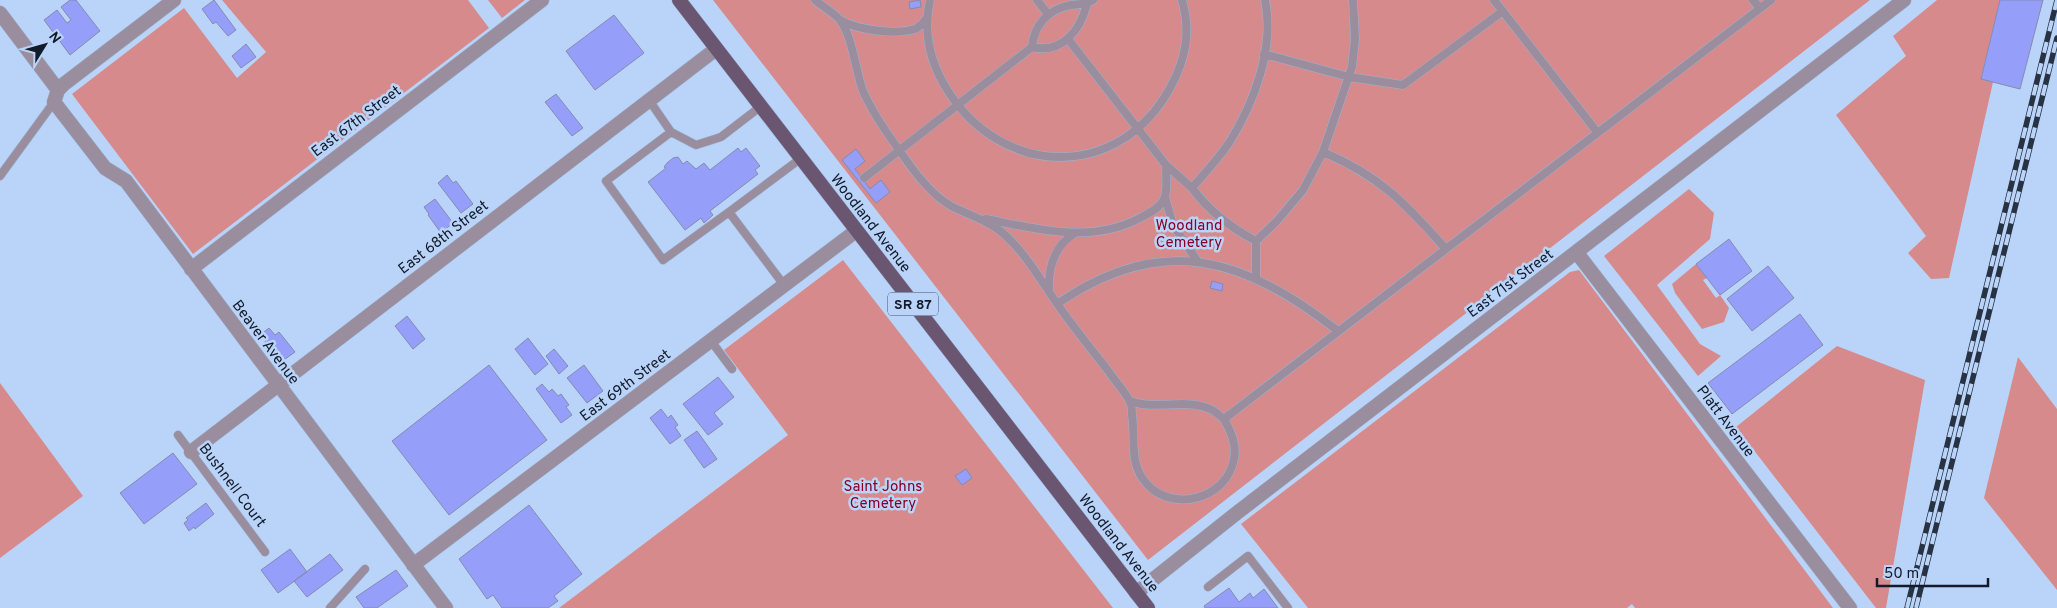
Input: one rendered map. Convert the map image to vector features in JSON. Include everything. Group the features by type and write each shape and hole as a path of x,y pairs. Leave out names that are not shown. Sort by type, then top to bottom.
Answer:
{"main road":[{"name":"Woodland Avenue","path":"679,0 1148,608"}],"street":[{"path":"56,96 174,0"},
{"name":"East 67th Street","path":"191,269 542,0"},
{"name":"East 71st Street","path":"1136,593 1246,506 1904,0"},
{"name":"Beaver Avenue","path":"0,13 106,168 126,181 412,564 441,606"},
{"name":"East 68th Street","path":"191,452 716,49"},
{"name":"East 69th Street","path":"412,564 856,231"},
{"name":"Platt Avenue","path":"1577,253 1850,608"}],"lane":[{"path":"815,0 840,20 856,27 876,30 915,29 922,32 928,39"},
{"path":"930,0 927,18 928,39 936,69 958,106 992,138 1020,150 1051,157 1077,156 1102,150 1124,140 1138,129 1163,100 1185,56 1187,28 1182,0"},
{"path":"1037,0 1048,14"},
{"path":"1192,188 1220,154 1239,125 1258,83 1267,29 1265,0"},
{"path":"1256,278 1256,241 1303,190 1323,152 1349,77 1355,40 1352,0"},
{"path":"1494,0 1597,132"},
{"path":"1753,0 1760,8"},
{"path":"1224,420 1445,248 1771,0"},
{"path":"864,178 1032,47 1036,29 1048,14 1068,6 1090,2"},
{"path":"1032,47 1048,49 1068,39 1078,29 1090,2"},
{"path":"1264,54 1349,77 1403,85 1503,11"},
{"path":"915,29 927,18"},
{"path":"840,20 854,55 863,91 872,109 899,151 929,188 939,197 1006,235 1022,253 1057,304 1130,401 1134,423 1133,455 1136,467 1145,482 1151,488 1169,498 1193,500 1207,494 1220,484 1234,460 1232,432 1224,420 1211,410 1195,405 1150,406 1130,401"},
{"path":"1068,39 1166,165 1192,188 1219,218 1232,228 1256,241"},
{"path":"0,176 56,96"},
{"path":"649,100 671,132 696,145 720,137 760,107"},
{"path":"671,132 606,181 663,260 730,212 800,158"},
{"path":"1323,152 1348,163 1378,181 1410,210 1445,248"},
{"path":"1166,165 1165,197 1173,225 1198,262"},
{"path":"978,218 1053,232 1075,233 1108,230 1131,222 1155,210 1165,197"},
{"path":"730,212 784,286"},
{"path":"1049,291 1051,263 1062,244 1075,233"},
{"path":"1057,304 1076,291 1114,273 1138,266 1176,261 1198,262 1256,278 1293,298 1338,331"},
{"path":"711,340 732,369"},
{"name":"Bushnell Court","path":"178,435 265,552"},
{"path":"1208,587 1248,556 1288,608"},
{"path":"330,608 365,569"}],"green space":[{"path":"222,0 468,0 489,28 193,254 72,94 184,8 237,78 266,52"},
{"path":"488,0 525,0 502,18"},
{"name":"Woodland Cemetery","path":"713,0 1870,0 1148,560"},
{"path":"1937,0 2000,0 1981,78 1993,82 1949,278 1931,279 1908,253 1926,236 1836,115 1906,56 1893,36"},
{"path":"1689,189 1714,213 1710,239 1657,285 1700,344 1721,356 1698,376 1604,256"},
{"name":"Saint Johns Cemetery","path":"843,260 1113,608 559,608 788,435 724,350"},
{"path":"1696,264 1707,278 1703,280 1716,298 1720,295 1729,308 1724,322 1702,329 1675,293 1672,284"},
{"path":"1579,270 1833,608 1635,608 1632,604 1627,608 1308,608 1241,524 1570,272"},
{"path":"1837,346 1925,380 1886,608 1876,608 1736,427"},
{"path":"2018,357 2057,409 2057,590 1984,498"},
{"path":"0,383 83,496 0,558"}],"building":[{"path":"70,0 76,0 100,31 70,55 44,20 57,10 67,23 71,20 61,7"},
{"path":"214,0 236,30 228,36 216,22 213,24 202,9"},
{"path":"920,0 921,7 910,9 909,2"},
{"path":"2000,0 2043,0 2020,89 1981,79"},
{"path":"614,15 644,53 595,90 566,51"},
{"path":"246,44 256,57 241,68 232,56"},
{"path":"556,94 583,128 572,136 545,102"},
{"path":"738,148 741,152 746,148 760,166 755,170 758,174 710,211 713,215 704,223 701,218 685,230 648,182 666,168 664,167 673,158 678,157 683,164 687,161 696,169 704,163 710,170"},
{"path":"856,149 865,161 855,169 870,189 881,180 890,192 876,203 842,160"},
{"path":"447,175 453,183 456,181 473,204 461,213 438,183"},
{"path":"435,199 453,223 441,233 424,207"},
{"path":"1729,239 1752,271 1720,295 1696,264"},
{"path":"1768,266 1794,298 1752,331 1727,299"},
{"path":"1212,281 1223,284 1222,291 1210,288"},
{"path":"1800,314 1823,345 1732,414 1708,383"},
{"path":"407,316 425,339 413,349 395,326"},
{"path":"269,328 275,335 279,332 295,352 281,362 260,335"},
{"path":"528,338 548,364 535,375 515,349"},
{"path":"554,349 568,366 559,374 546,356"},
{"path":"489,365 547,440 449,515 392,441"},
{"path":"584,365 603,391 587,403 567,378"},
{"path":"718,377 734,397 714,413 723,424 708,435 683,404"},
{"path":"542,384 549,392 552,389 558,396 561,394 569,405 566,407 572,415 561,423 536,389"},
{"path":"661,409 668,418 671,415 678,425 675,427 681,436 670,444 650,418"},
{"path":"697,431 717,459 704,468 684,440"},
{"path":"173,453 197,484 144,524 120,493"},
{"path":"966,469 972,478 962,485 955,476"},
{"path":"206,503 214,514 195,529 194,527 189,531 184,523 188,520 186,518"},
{"path":"529,505 582,574 554,596 558,601 548,608 502,608 493,595 487,599 459,559"},
{"path":"290,549 307,572 278,593 261,570"},
{"path":"330,554 343,570 307,597 294,581"},
{"path":"396,570 408,586 377,608 364,608 356,597"},
{"path":"1229,588 1239,602 1250,593 1253,598 1264,589 1278,608 1205,608 1204,606"}],"railway":[{"path":"1907,608 2057,0"},
{"path":"1916,608 2057,38"}]}
